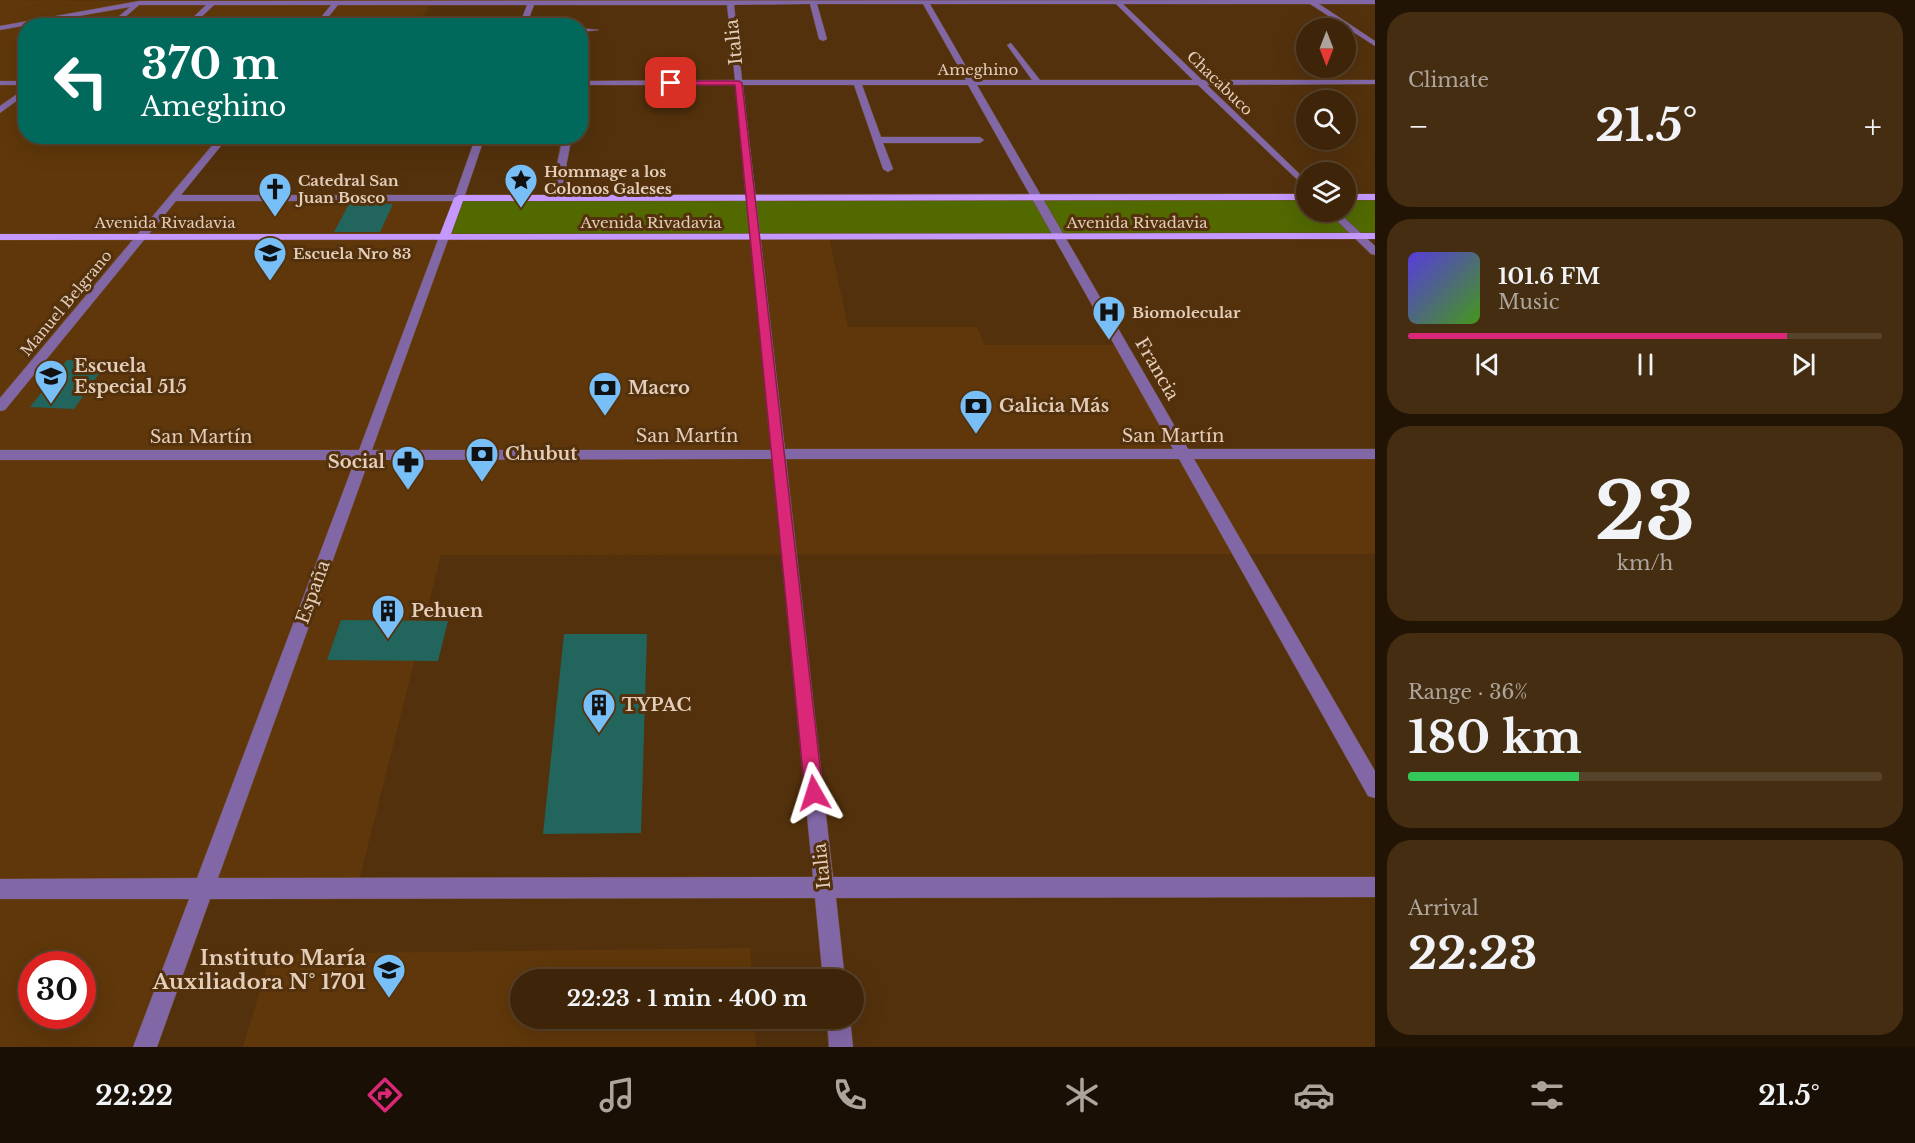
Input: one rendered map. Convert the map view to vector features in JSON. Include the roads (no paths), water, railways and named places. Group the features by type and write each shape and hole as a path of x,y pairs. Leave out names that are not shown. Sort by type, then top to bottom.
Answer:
{"main road":[{"name":"Avenida Rivadavia","path":"459,198 1296,197"},
{"path":"1356,197 1375,197"},
{"name":"España","path":"444,237 459,198"},
{"name":"Avenida Rivadavia","path":"0,237 1375,236"}],"street":[{"path":"323,18 337,1"},
{"path":"525,18 531,1"},
{"name":"Italia","path":"730,1 833,969"},
{"name":"Francia","path":"924,1 1375,789"},
{"name":"Chacabuco","path":"1117,1 1296,175"},
{"path":"1310,1 1375,44"},
{"path":"54,18 141,2 1375,2"},
{"path":"120,18 141,2"},
{"path":"196,18 212,3"},
{"path":"813,3 823,39"},
{"path":"0,28 18,25"},
{"path":"588,30 595,30"},
{"path":"1011,45 1038,83"},
{"name":"Ameghino","path":"588,83 1375,82"},
{"path":"0,83 18,83"},
{"path":"857,83 888,169"},
{"path":"0,110 18,96"},
{"path":"878,140 980,140"},
{"name":"Manuel Belgrano","path":"0,407 218,144"},
{"name":"España","path":"459,198 478,144"},
{"path":"555,198 566,144"},
{"name":"Avenida Rivadavia","path":"174,198 459,198"},
{"path":"1344,222 1375,252"},
{"name":"España","path":"145,1047 444,237"},
{"name":"San Martín","path":"0,455 1375,454"},
{"path":"0,890 1375,887"},
{"path":"839,1029 841,1047"}],"place":[{"name":"Hommage a los Colonos Galeses","path":"521,209"},
{"name":"Catedral San Juan Bosco","path":"275,218"},
{"name":"Escuela Nro 83","path":"270,282"},
{"name":"Biomolecular","path":"1109,341"},
{"name":"Escuela Especial 515","path":"51,405"},
{"name":"Macro","path":"605,417"},
{"name":"Galicia Más","path":"976,435"},
{"name":"Chubut","path":"482,483"},
{"name":"Social","path":"408,491"},
{"name":"Pehuen","path":"388,640"},
{"name":"TYPAC","path":"599,734"},
{"name":"Instituto María Auxiliadora N° 1701","path":"389,999"}]}
